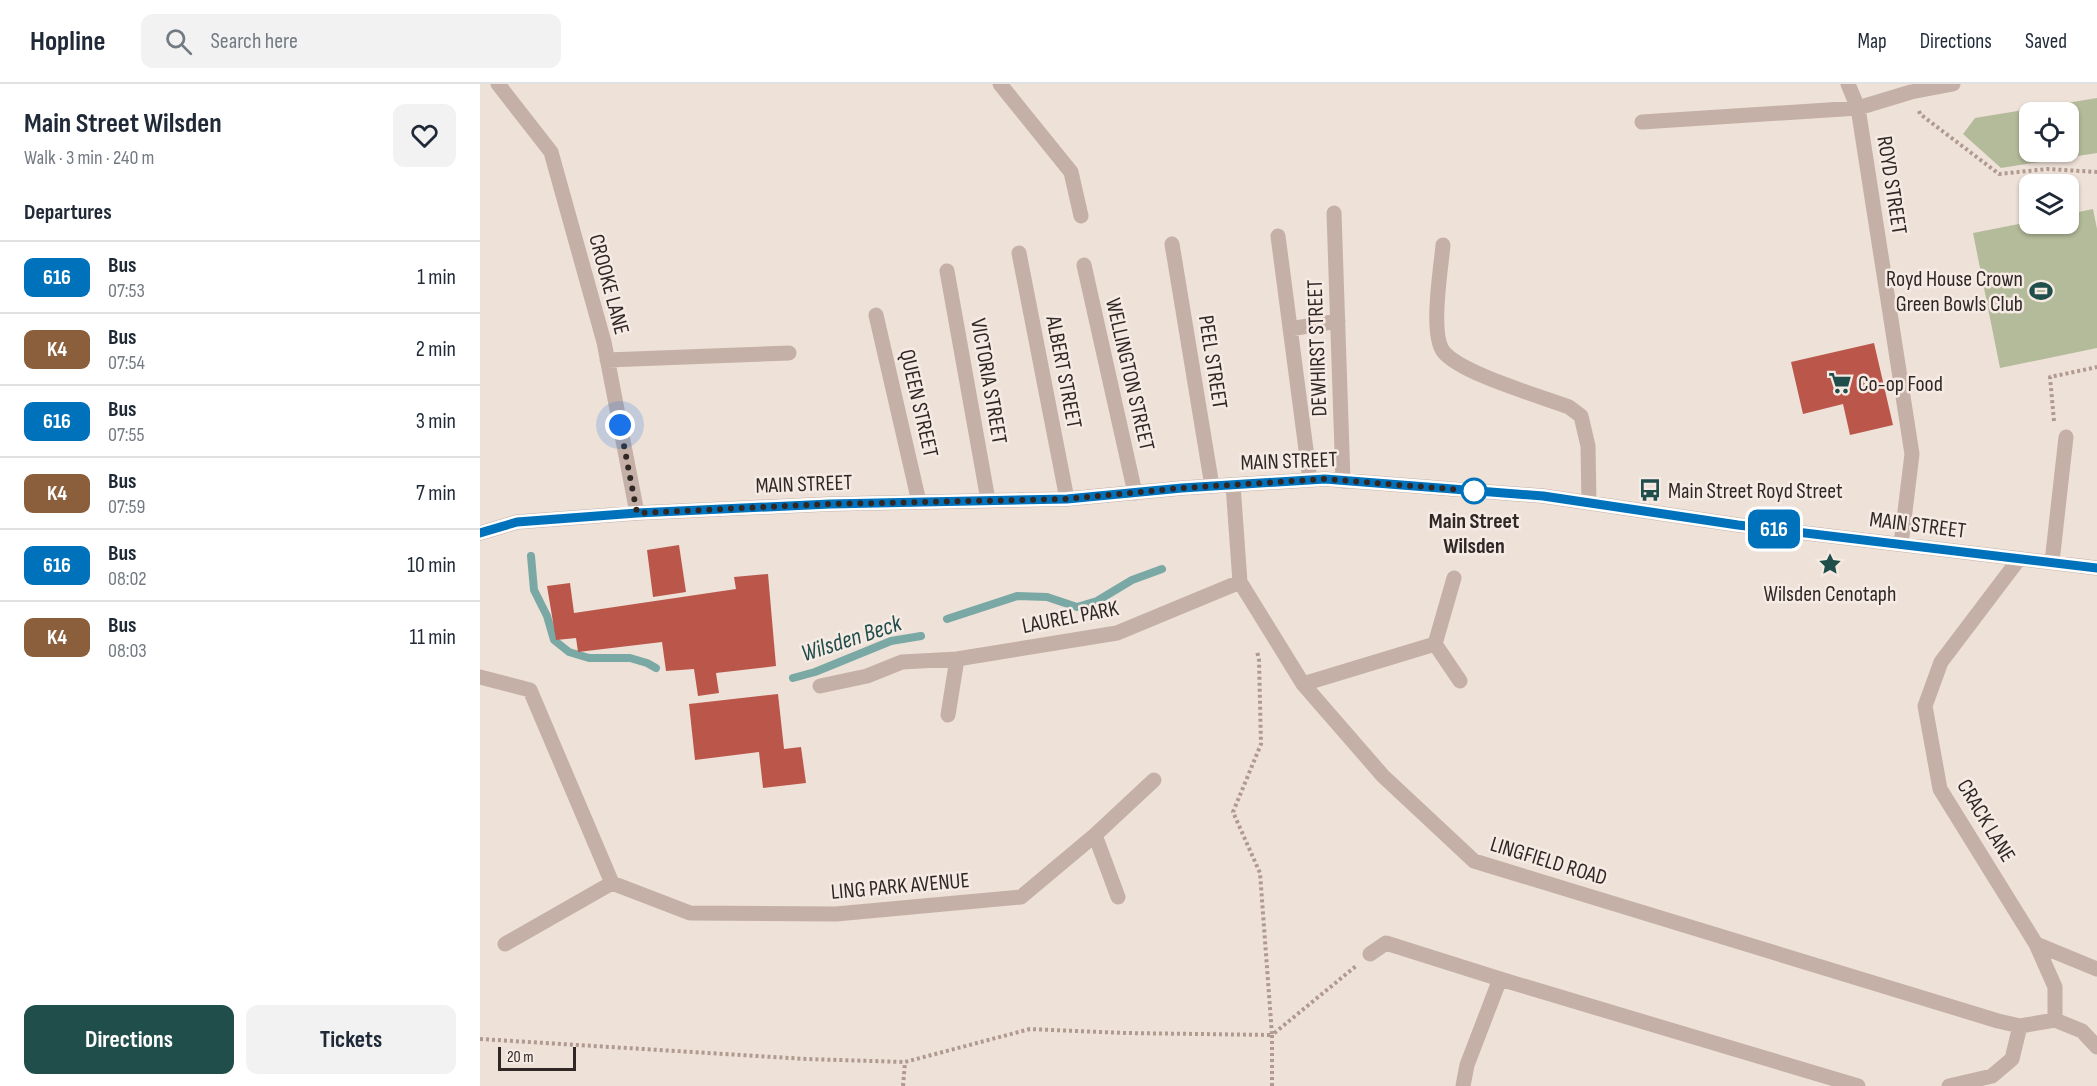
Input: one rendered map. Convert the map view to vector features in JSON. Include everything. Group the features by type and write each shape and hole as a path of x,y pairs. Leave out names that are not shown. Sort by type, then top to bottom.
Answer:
{"street":[{"name":"CROOKE LANE","path":"498,84 550,152 607,360 637,513"},
{"path":"1000,84 1071,172 1081,216"},
{"name":"ROYD STREET","path":"1848,84 1858,108 1912,454 1901,544"},
{"path":"1642,122 1858,108 1911,92 1953,84"},
{"name":"DEWHIRST STREET","path":"1334,213 1343,481"},
{"path":"1278,236 1310,480"},
{"name":"PEEL STREET","path":"1172,244 1212,486"},
{"path":"1443,245 1436,321 1442,350 1462,368 1569,407 1581,416 1588,446 1589,503"},
{"name":"ALBERT STREET","path":"1019,253 1067,499"},
{"name":"WELLINGTON STREET","path":"1084,265 1135,493"},
{"name":"VICTORIA STREET","path":"947,271 988,500"},
{"name":"QUEEN STREET","path":"876,315 919,502"},
{"path":"1290,329 1338,321"},
{"path":"607,360 789,353"},
{"path":"2052,562 2066,437"},
{"name":"MAIN STREET","path":"480,533 517,522 637,513 919,502 1067,499 1310,480 1543,496 1738,525 2097,568"},
{"name":"LINGFIELD ROAD","path":"1233,485 1240,582 1303,684 1383,776 1474,861 1998,1021 2020,1026 2055,1020"},
{"name":"CRACK LANE","path":"2019,559 1941,662 1925,706 1940,789 2036,944 2055,987 2055,1020"},
{"path":"1435,644 1454,578"},
{"name":"LAUREL PARK","path":"820,686 867,676 902,663 957,659 1117,633 1240,582"},
{"path":"1435,644 1460,681"},
{"path":"1303,684 1435,644"},
{"path":"948,715 957,659"},
{"path":"480,678 530,690 612,883 505,944"},
{"name":"LING PARK AVENUE","path":"612,883 690,913 836,914 1021,897 1095,835 1154,780"},
{"path":"1095,835 1118,897"},
{"path":"1370,954 1386,943 1858,1086"},
{"path":"2036,944 2097,969"},
{"path":"1463,1086 1467,1065 1500,979"},
{"path":"2055,1020 2082,1031 2097,1047"},
{"path":"1949,1086 1992,1076 2012,1059 2020,1026"}],"path":[{"path":"1911,92 1920,114 1999,174 2047,169 2097,172"},
{"path":"2066,437 2055,434 2050,377 2097,368"},
{"path":"1257,649 1262,744 1233,812 1260,873 1272,1035 1272,1086"},
{"path":"480,1039 806,1059 905,1062 1030,1029 1272,1035 1370,954"},
{"path":"903,1086 905,1062"}],"green space":[{"path":"2097,98 2097,153 2079,156 2079,102 2073,102"},
{"path":"2019,111 2019,162 2039,162 2001,168 1963,134 1975,118"},
{"name":"Royd House Crown Green Bowls Club","path":"2093,209 2097,229 2097,348 2000,368 1973,233 2019,224 2019,234 2079,234 2079,212"}],"building":[{"name":"Co-op Food","path":"1874,343 1893,425 1850,435 1843,404 1803,414 1791,362"},
{"path":"679,545 686,592 653,597 647,550"},
{"path":"768,574 776,666 716,673 719,693 698,696 694,669 666,671 662,642 578,652 576,638 556,640 547,586 570,583 574,613 736,589 734,577"},
{"path":"778,694 784,749 801,747 806,783 763,788 759,752 695,760 689,704"}],"waterway":[{"name":"Wilsden Beck","path":"531,556 534,590 547,616 554,640 569,652 589,658 630,658 656,668"},
{"name":"Wilsden Beck","path":"947,619 1017,596 1047,597 1077,607 1097,601 1132,580 1162,569"},
{"name":"Wilsden Beck","path":"793,678 815,672 891,641 921,636"}],"bus line":[{"name":"616","path":"480,533 517,522 637,513 830,504 1067,499 1182,488 1325,479 1543,496 1738,525 2097,568"}],"place":[{"name":"Royd House Crown Green Bowls Club","path":"2041,291"},
{"name":"Co-op Food","path":"1840,383"},
{"name":"Main Street Royd Street","path":"1650,490"},
{"name":"Main Street Wilsden","path":"1474,491"},
{"name":"Wilsden Cenotaph","path":"1830,564"}],"route":[{"path":"620,425 637,513 830,504 1067,499 1182,488 1325,479 1476,491 1474,491"}]}
